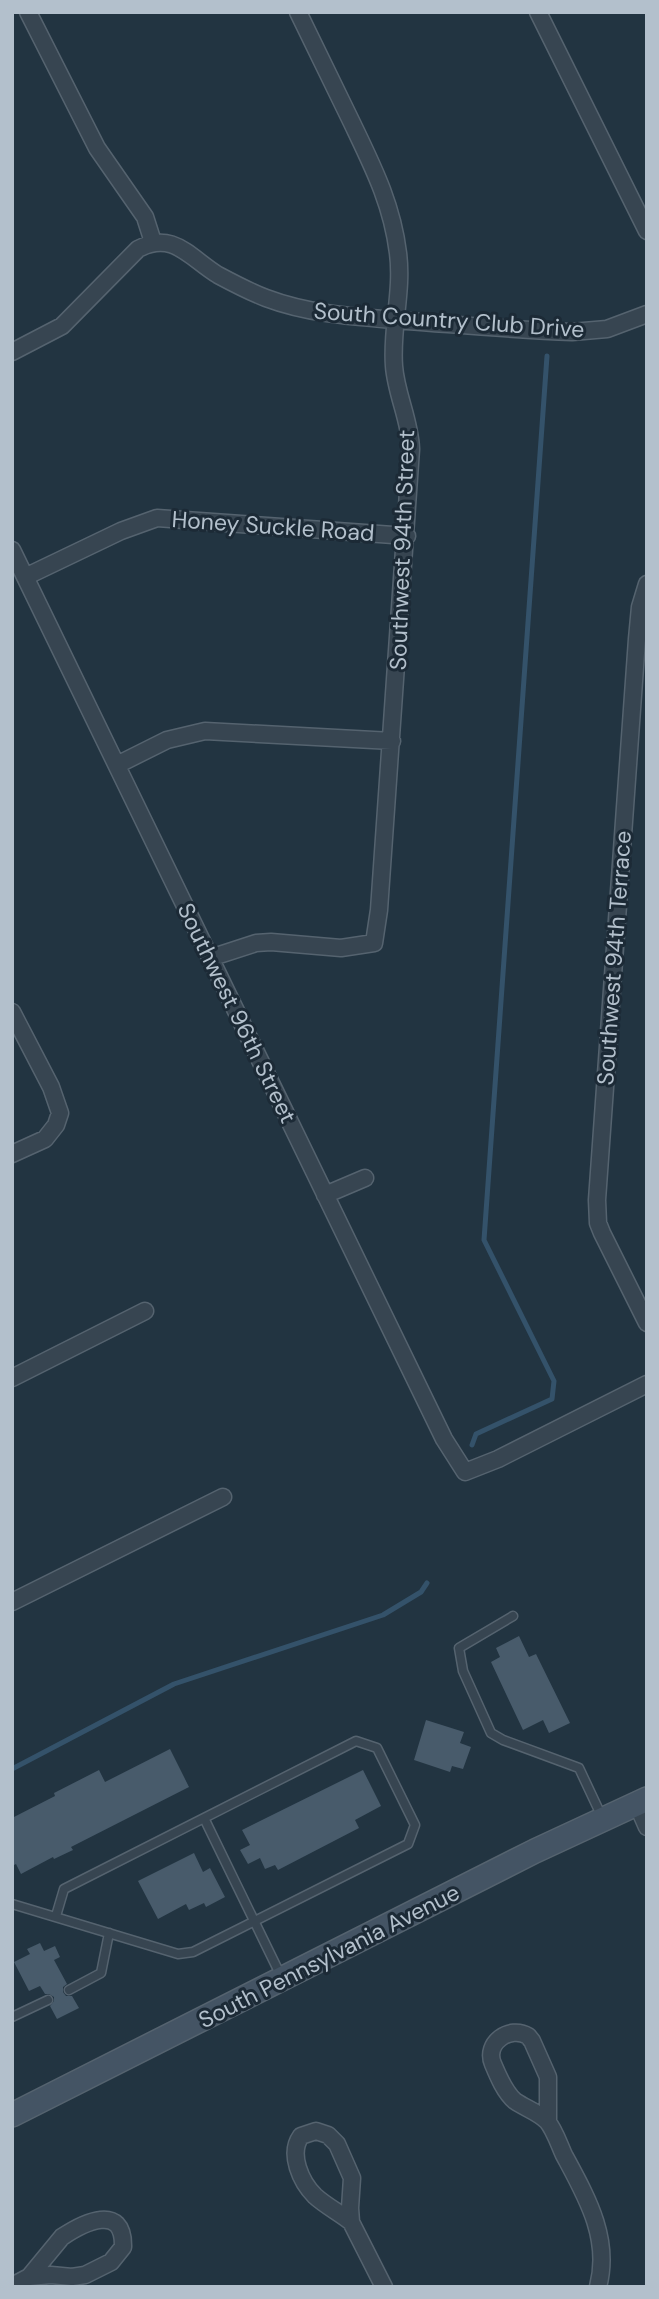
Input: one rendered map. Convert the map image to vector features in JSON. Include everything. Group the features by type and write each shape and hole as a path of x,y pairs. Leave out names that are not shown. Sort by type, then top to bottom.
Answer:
{"main road":[{"name":"South Pennsylvania Avenue","path":"12,2115 535,1851 642,1802"}],"street":[{"path":"12,352 62,326 132,254 153,242 145,216 97,148 28,12"},
{"name":"Southwest 94th Street","path":"210,958 256,943 341,948 374,943 379,910 407,536 411,442 394,369 400,291 399,257 389,205 298,12"},
{"path":"538,12 647,231"},
{"name":"South Country Club Drive","path":"153,242 166,242 177,246 217,274 264,297 291,307 342,317 572,332 607,329 647,314"},
{"name":"Honey Suckle Road","path":"25,577 121,531 157,518 407,536"},
{"name":"Southwest 96th Street","path":"12,550 444,1439 466,1472 498,1459 647,1384"},
{"name":"Southwest 94th Terrace","path":"647,584 640,607 638,628 597,1200 598,1223 602,1233 647,1323"},
{"path":"117,765 167,740 205,731 392,741"},
{"path":"12,1012 57,1100 60,1113 57,1125 45,1139 12,1154"},
{"path":"325,1195 365,1178"},
{"path":"12,1378 145,1311"},
{"path":"12,1602 223,1497"},
{"path":"642,1802 647,1827"},
{"path":"548,2122 511,2097 493,2064 492,2051 495,2043 508,2033 523,2033 528,2036 547,2071 548,2122 591,2206 597,2225 602,2251 598,2287"},
{"path":"351,2222 322,2202 309,2189 296,2159 296,2145 301,2136 316,2131 328,2135 337,2144 352,2178 351,2222 384,2287"},
{"path":"12,2286 29,2277 79,2276 111,2262 123,2247 120,2229 110,2221 96,2219 69,2232 62,2236 29,2277"}],"lane":[{"path":"513,1616 459,1648 463,1671 491,1733 579,1768 603,1820"},
{"path":"12,1904 178,1954 193,1952 408,1844 415,1825 377,1748 356,1741 64,1889 56,1916"},
{"path":"204,1818 283,1979"},
{"path":"69,1990 101,1973 109,1933"},
{"path":"12,2017 48,2000"}],"building":[{"path":"519,1636 529,1657 536,1654 570,1723 549,1733 543,1720 523,1730 491,1662 500,1657 496,1648"},
{"path":"426,1720 464,1732 460,1743 471,1747 463,1769 452,1766 450,1772 414,1760"},
{"path":"170,1749 189,1787 71,1847 73,1850 21,1874 16,1864 12,1866 12,1818 99,1770 105,1782"},
{"path":"363,1770 381,1806 355,1820 359,1828 278,1870 275,1865 265,1869 260,1858 248,1864 240,1850 250,1845 242,1830"},
{"path":"194,1853 203,1872 210,1868 225,1897 206,1907 204,1903 189,1910 186,1904 158,1919 138,1881"},
{"path":"40,1943 44,1951 55,1946 60,1957 54,1960 67,1984 63,1987 63,1992 66,1996 72,1996 79,2008 57,2019 50,2006 54,1997 45,1994 40,1986 29,1991 14,1962 30,1954 27,1949"}],"waterway":[{"path":"472,1445 476,1434 552,1399 554,1381 484,1240 547,356"},
{"path":"12,1769 174,1684 383,1615 421,1592 427,1583"}]}
